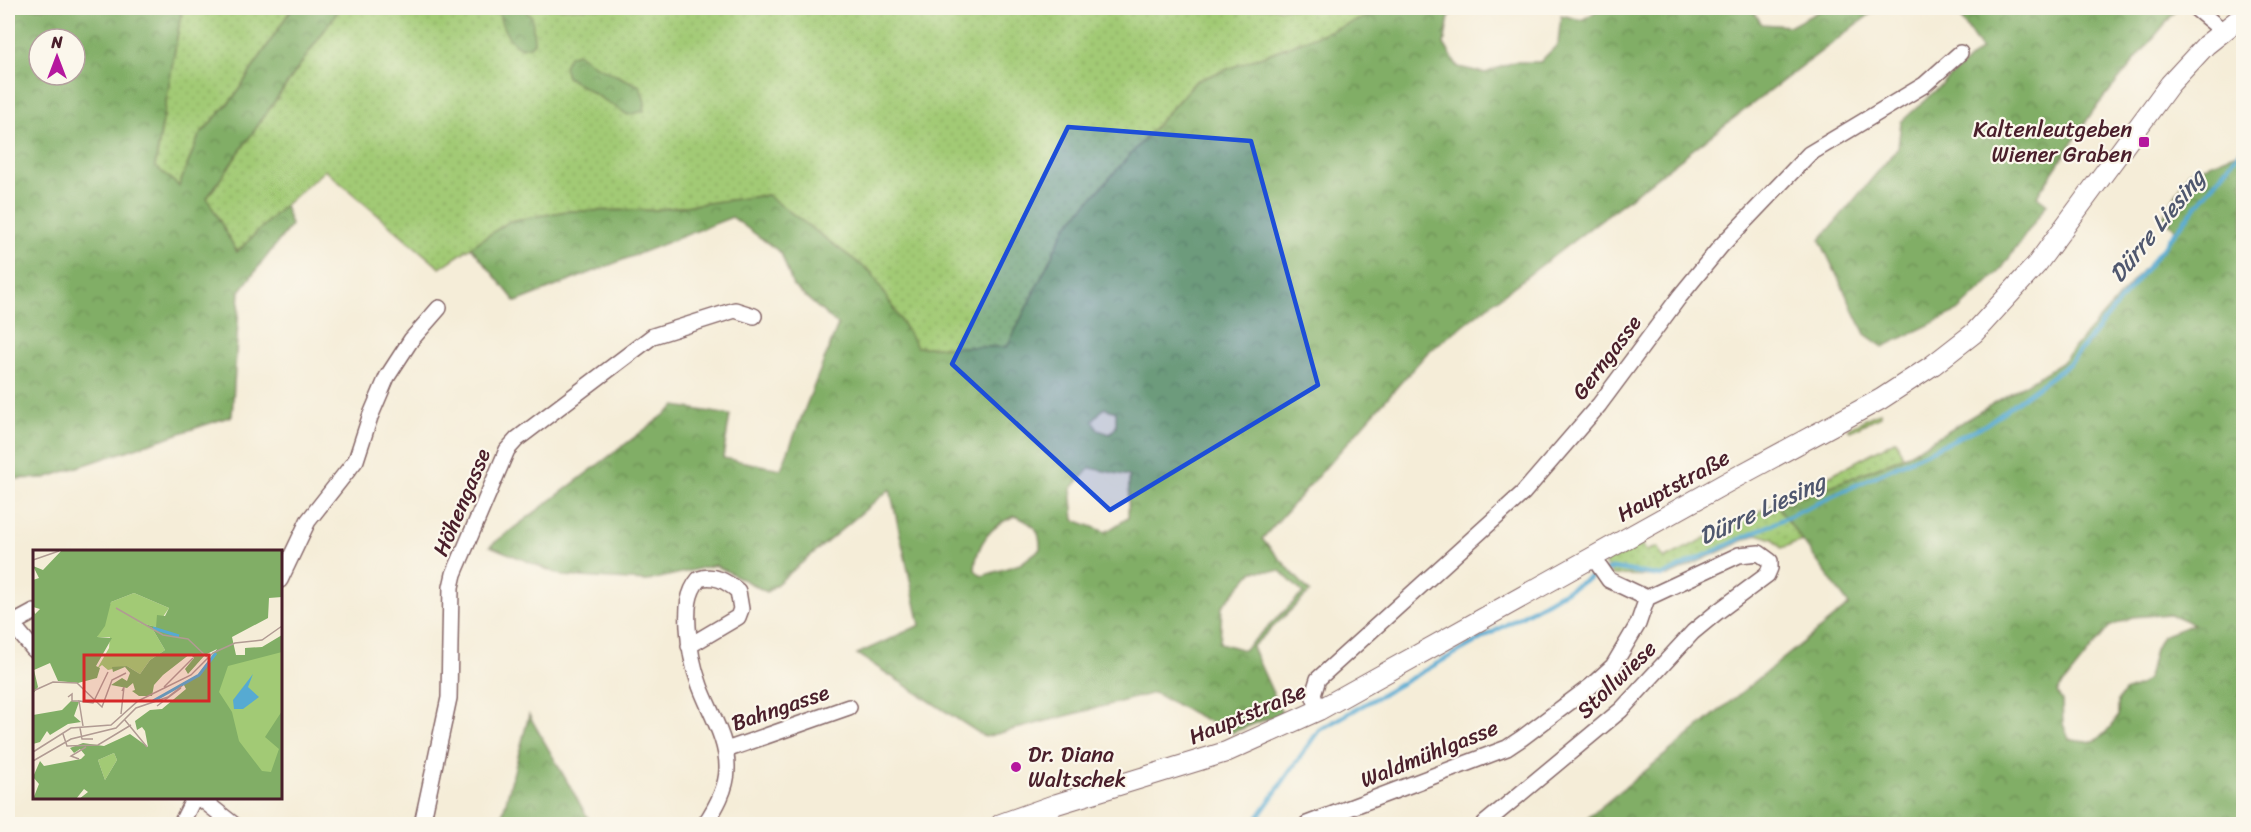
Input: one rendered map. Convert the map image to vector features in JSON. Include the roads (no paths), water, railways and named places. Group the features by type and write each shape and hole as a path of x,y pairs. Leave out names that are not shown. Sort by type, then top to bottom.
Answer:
{"main road":[{"name":"Hauptstraße","path":"1001,825 1057,804 1226,752 1319,710 1595,561 1881,399 1933,365 1974,333 2037,264 2170,84 2199,52 2244,15"}],"street":[{"path":"2195,8 2223,31"},
{"name":"Gerngasse","path":"1319,710 1313,696 1318,679 1523,493 1599,405 1680,296 1721,246 1809,154 1924,85 1960,53"},
{"path":"284,559 308,521 356,460 370,417 387,377 411,340 439,308"},
{"name":"Höhengasse","path":"422,825 449,699 454,574 507,450 517,439 653,336 735,310 754,315"},
{"name":"Stollwiese","path":"1484,825 1621,710 1693,632 1767,575 1770,561 1759,553 1739,555 1647,598"},
{"path":"1595,561 1609,580 1647,598"},
{"name":"Bahngasse","path":"689,646 738,617 741,609 738,591 723,580 705,577 699,579 694,585 688,604 689,646 700,686 726,750 727,772 717,805 705,825"},
{"name":"Waldmühlgasse","path":"1307,825 1507,748 1522,738 1591,687 1613,666 1638,624 1647,598"},
{"path":"33,612 10,621 33,649"},
{"name":"Bahngasse","path":"726,750 849,707"},
{"path":"181,825 194,799"},
{"path":"201,799 232,825"}],"waterway":[{"name":"Dürre Liesing","path":"1253,824 1319,730 1591,577 1613,568 1661,576 1985,425 2070,363 2244,147"}],"place":[{"name":"Kaltenleutgeben Wiener Graben","path":"2144,142"},
{"name":"Dr. Diana Waltschek","path":"1016,767"}]}
